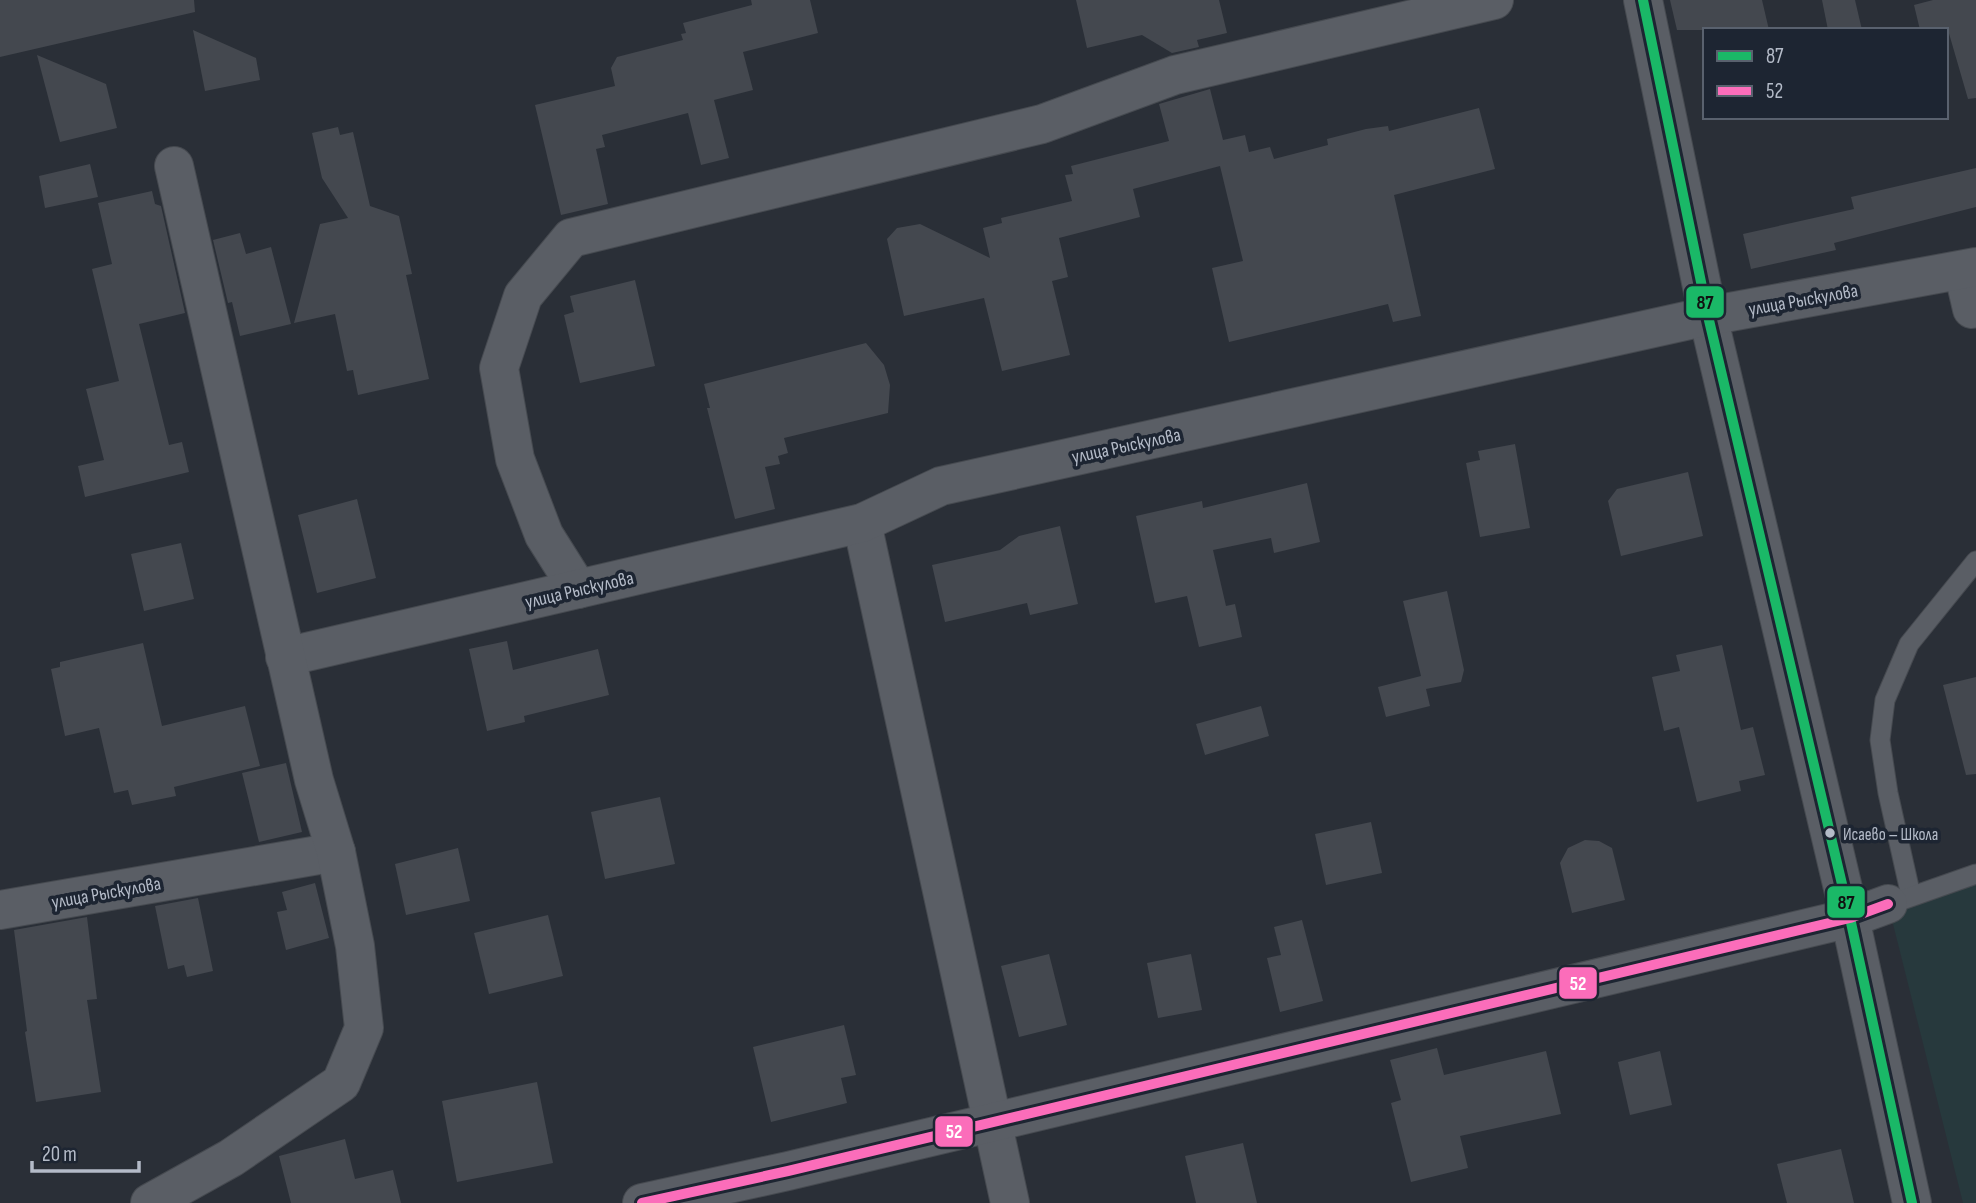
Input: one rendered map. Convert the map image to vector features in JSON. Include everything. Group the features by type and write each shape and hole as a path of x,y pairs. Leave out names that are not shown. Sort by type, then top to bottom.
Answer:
{"street":[{"path":"578,589 544,535 515,459 499,368 523,296 571,238 1042,124 1175,75 1494,0"},
{"path":"1643,0 1708,316 1850,918 1912,1203"},
{"path":"150,1203 231,1158 341,1083 365,1028 355,946 336,852 314,780 174,166"},
{"path":"1969,269 1974,316"},
{"name":"улица Рыскулова","path":"285,657 862,523 941,486 1708,316 1969,269"},
{"path":"862,523 990,1121 1010,1203"},
{"name":"улица Рыскулова","path":"0,910 336,852"},
{"path":"642,1203 1850,918 1899,900"}],"lane":[{"path":"1976,561 1909,644 1885,699 1880,740 1899,900 1976,874"}],"shaded area":[{"path":"1976,874 1976,1203 1963,1203 1888,904"}],"building":[{"path":"0,0 194,0 195,12 0,57"},
{"path":"751,0 810,0 818,33 743,52 753,90 714,100 729,158 701,165 688,113 602,135 605,147 596,149 608,204 561,215 535,105 615,86 611,68 617,57 683,40 681,34 686,33 683,23 752,5"},
{"path":"1076,0 1219,0 1227,33 1197,40 1199,47 1172,53 1142,35 1087,48"},
{"path":"1670,0 1762,0 1769,28 1703,28 1677,30"},
{"path":"1822,0 1855,0 1862,28 1828,28"},
{"path":"1933,0 1976,0 1976,98 1968,99 1948,28 1920,28 1914,5"},
{"path":"193,30 256,58 260,80 205,91"},
{"path":"37,55 106,84 117,128 60,142"},
{"path":"1210,89 1223,140 1245,135 1249,152 1270,147 1274,159 1328,145 1327,139 1366,129 1388,126 1389,131 1479,108 1495,169 1394,195 1421,316 1393,322 1388,304 1229,342 1212,268 1243,261 1220,166 1133,189 1140,217 1059,238 1068,277 1052,281 1070,355 1002,371 984,298 904,316 887,239 897,228 920,224 990,258 983,228 1002,223 1001,218 1072,201 1065,175 1073,174 1071,166 1169,141 1159,104"},
{"path":"338,127 340,135 353,132 370,206 399,216 412,274 406,275 429,379 358,395 353,370 347,371 335,314 294,323 320,224 348,218 322,178 312,133"},
{"path":"90,164 98,197 45,208 39,176"},
{"path":"1976,168 1976,207 1834,243 1836,250 1751,269 1743,234 1854,209 1851,197"},
{"path":"152,191 155,204 161,206 185,313 139,324 169,445 182,442 189,472 85,497 78,466 104,460 86,389 119,381 92,269 112,264 98,203"},
{"path":"240,233 246,254 271,247 291,324 240,336 232,302 228,303 213,240"},
{"path":"635,280 655,366 580,383 564,315 574,312 570,296"},
{"path":"866,343 884,365 890,385 888,413 784,438 788,453 778,456 780,464 765,467 775,509 735,519 707,408 710,408 704,384"},
{"path":"1515,444 1530,528 1480,537 1466,463 1480,460 1478,451"},
{"path":"1688,472 1703,536 1621,556 1608,501 1617,489"},
{"path":"1307,483 1320,542 1274,553 1271,538 1213,550 1226,606 1235,604 1242,637 1199,647 1187,596 1155,603 1136,516 1202,501 1203,508"},
{"path":"357,499 376,578 317,593 298,515"},
{"path":"1060,526 1078,604 1030,615 1027,603 945,622 932,565 1000,550 1019,536"},
{"path":"181,543 194,599 144,611 131,554"},
{"path":"1447,591 1464,670 1461,682 1426,689 1430,706 1386,717 1378,687 1421,676 1403,601"},
{"path":"507,641 513,670 598,649 609,695 524,716 525,722 487,731 469,649"},
{"path":"143,643 162,726 245,706 260,766 174,787 176,796 132,805 128,790 114,793 99,728 65,736 51,669 60,667 60,662"},
{"path":"1722,645 1741,730 1753,727 1765,775 1739,781 1741,791 1697,802 1679,727 1664,731 1652,677 1680,671 1676,655"},
{"path":"1976,677 1976,774 1966,775 1943,685"},
{"path":"1261,706 1269,736 1205,755 1196,724"},
{"path":"286,763 302,832 259,842 242,773"},
{"path":"660,797 675,864 605,879 591,812"},
{"path":"1371,822 1382,873 1326,885 1315,834"},
{"path":"1585,840 1599,841 1612,848 1625,900 1572,913 1560,863 1568,848"},
{"path":"458,848 470,901 406,915 395,864"},
{"path":"315,883 329,938 286,950 277,912 287,910 282,892"},
{"path":"198,898 213,971 187,977 184,965 168,969 155,906"},
{"path":"548,915 563,976 489,994 474,933"},
{"path":"87,917 97,999 87,1000 101,1092 36,1102 14,930"},
{"path":"1302,920 1323,1001 1280,1012 1267,958 1281,955 1274,927"},
{"path":"1049,954 1067,1025 1019,1037 1001,966"},
{"path":"1191,954 1202,1010 1158,1018 1147,963"},
{"path":"844,1025 856,1075 841,1078 847,1103 771,1122 753,1047"},
{"path":"1437,1048 1444,1075 1546,1051 1561,1114 1460,1136 1468,1168 1411,1182 1391,1103 1401,1100 1390,1060"},
{"path":"1660,1051 1672,1105 1630,1115 1618,1062"},
{"path":"537,1082 553,1163 457,1182 442,1101"},
{"path":"345,1139 355,1179 393,1170 401,1203 291,1203 279,1156"},
{"path":"1243,1143 1257,1203 1196,1203 1185,1156"},
{"path":"1841,1149 1854,1203 1787,1203 1777,1164"}],"transit line":[{"name":"87","path":"1643,0 1708,316 1850,918 1912,1203"},
{"name":"52","path":"642,1203 788,1171 1850,918 1888,904"}],"place":[{"name":"Исаево – Школа","path":"1830,833"}]}
